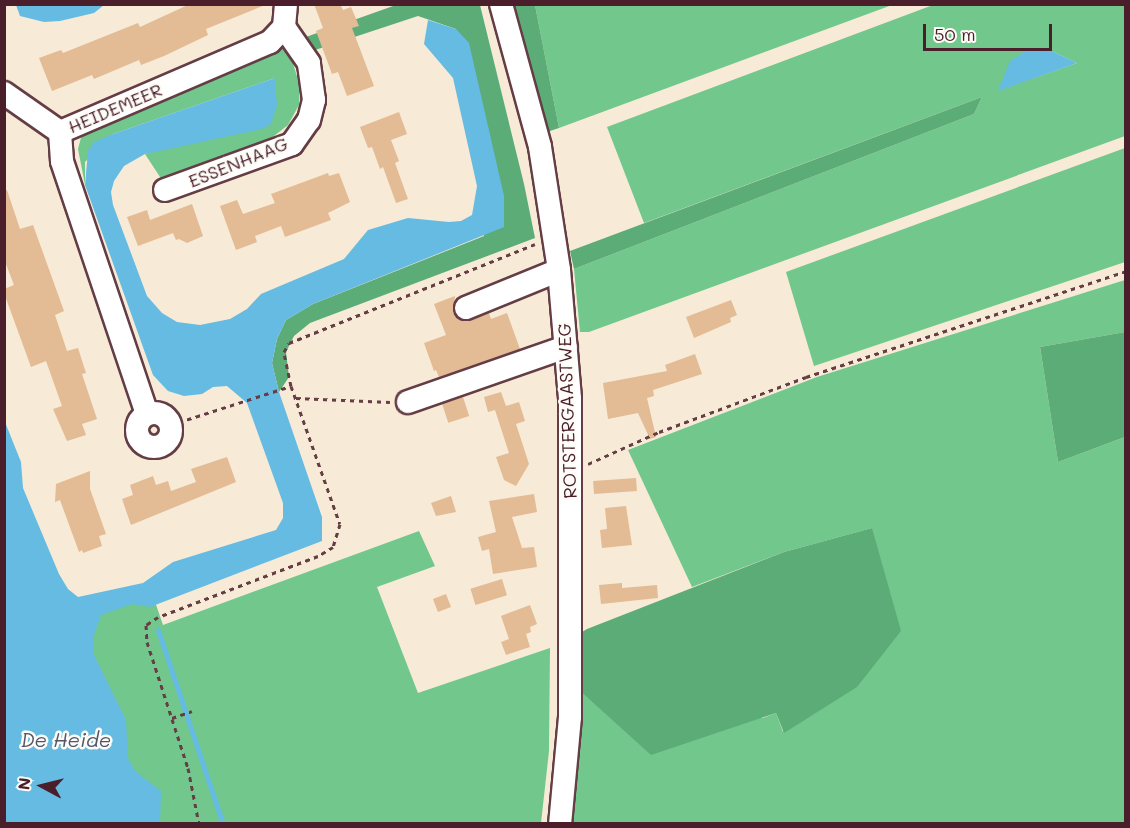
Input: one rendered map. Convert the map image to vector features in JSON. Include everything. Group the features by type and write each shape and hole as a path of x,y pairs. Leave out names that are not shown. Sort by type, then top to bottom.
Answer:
{"street":[{"path":"285,27 286,4"},
{"name":"ROTSTERGAASTWEG","path":"501,4 540,147 559,270 570,399 570,717 560,824"},
{"name":"HEIDEMEER","path":"147,414 62,161 60,132 270,42 285,27"},
{"name":"ESSENHAAG","path":"165,190 292,144 309,120 314,100 309,63 285,27"},
{"path":"4,93 60,132"},
{"path":"466,308 559,270"},
{"path":"408,402 566,346"},
{"path":"147,414 159,414 170,425 167,440 160,445 145,444 139,438 137,428 147,414"}],"path":[{"path":"199,824 188,768 147,642 146,625 158,617 318,556 333,547 340,524 291,386 284,352 289,343 553,237"},
{"path":"570,471 616,453 659,432 806,377 1125,271"},
{"path":"170,425 291,386"},
{"path":"296,398 408,402"},
{"path":"172,718 192,711"}],"green space":[{"path":"396,5 480,5 535,238 310,323 294,336 286,352 289,377 279,392 272,363 277,339 286,320 313,304 484,236 456,29 418,16 309,52 303,38"},
{"path":"513,5 535,5 559,128 544,133"},
{"path":"535,5 892,5 559,128"},
{"path":"933,5 1125,5 1125,136 589,332 580,332 574,269 974,114 982,97 644,223 607,127","holes":["1054,52 1077,63 999,90"]},
{"path":"287,44 300,86 299,105 288,125 265,143 162,180 145,154 160,149 275,78 113,134 85,162 85,185 78,149 83,130"},
{"path":"982,97 974,114 574,269 570,251"},
{"path":"1125,148 1125,262 814,366 786,272"},
{"path":"1125,280 1125,332 1040,347 1058,462 1125,437 1125,823 570,824 576,789 577,688 763,718 776,713 783,732 872,528 784,552 692,587 628,450 817,377"},
{"path":"1125,332 1125,437 1058,462 1040,347"},
{"path":"872,528 901,631 857,687 784,733 776,713 651,755 577,688 577,635 587,629 784,552"},
{"path":"419,531 435,566 377,587 418,693 550,648 549,751 541,823 5,824 5,612 153,596 163,625"}],"water":[{"path":"16,4 104,5 94,13 60,21 44,22 20,16"},
{"name":"De Heide","path":"428,20 456,29 469,43 504,196 504,227 313,304 286,320 277,339 272,363 279,392 322,517 322,541 150,607 132,604 101,615 94,635 94,655 126,720 128,758 135,771 161,791 160,823 5,823 5,422 21,462 23,488 59,574 68,589 78,597 143,583 173,562 276,530 283,518 283,503 247,403 227,386 213,387 202,394 184,396 168,391 153,375 85,185 88,151 94,142 113,134 275,78 277,105 271,124 262,129 145,154 124,166 114,181 111,192 113,205 147,296 162,313 177,322 200,325 230,319 247,309 261,294 344,259 368,230 408,218 449,222 461,221 472,215 477,186 453,78 424,44"},
{"path":"1029,49 1054,52 1077,63 998,91 1010,61"}],"building":[{"path":"190,4 265,5 206,29 208,35 164,56 141,65 139,60 94,79 92,75 52,91 39,58 61,50 63,53 138,23 140,27"},
{"path":"314,4 340,4 343,10 351,7 359,26 352,28 374,86 347,96 338,72 332,74 316,31 323,28"},
{"path":"399,112 407,134 391,140 399,161 395,163 408,199 396,203 383,167 380,169 372,147 368,148 360,127"},
{"path":"328,173 329,176 339,173 350,202 328,213 331,220 285,237 281,226 255,236 257,242 236,250 220,206 237,200 243,214 275,203 271,194"},
{"path":"4,190 7,190 20,229 33,225 64,311 55,315 67,351 78,348 86,373 82,374 97,419 82,424 86,435 67,441 53,409 62,406 46,361 31,367 4,293 4,289 14,285 4,259"},
{"path":"192,204 203,236 187,243 176,240 173,233 138,246 127,217 147,210 150,220"},
{"path":"455,296 453,313 464,321 489,313 491,319 507,313 520,349 439,377 436,370 434,371 424,343 446,335 434,304"},
{"path":"731,300 737,315 730,318 731,322 694,338 686,317"},
{"path":"695,354 702,374 653,390 654,396 647,398 656,437 650,439 638,413 608,419 603,383 667,371 665,365"},
{"path":"501,392 506,406 519,402 525,421 516,424 529,464 516,486 504,480 496,457 509,453 495,410 488,412 484,397"},
{"path":"463,397 469,416 448,423 442,404"},
{"path":"227,457 236,482 131,525 122,499 133,495 130,485 153,476 156,485 168,481 171,491 196,482 191,469"},
{"path":"90,471 90,489 106,534 99,536 102,546 83,553 82,550 79,552 60,500 55,502 56,484"},
{"path":"636,478 637,491 594,494 593,481"},
{"path":"534,494 537,512 512,517 522,548 534,547 537,567 493,574 489,549 482,551 478,537 496,532 489,501"},
{"path":"451,496 456,512 436,516 431,503"},
{"path":"626,506 632,545 602,548 600,530 607,529 605,508"},
{"path":"502,579 507,595 475,605 470,589"},
{"path":"622,583 622,588 657,585 658,598 601,604 599,585"},
{"path":"446,594 451,607 438,612 433,599"},
{"path":"530,605 537,624 530,627 531,632 526,634 530,647 506,655 501,642 509,639 501,616"}],"waterway":[{"path":"158,630 223,824"}]}
